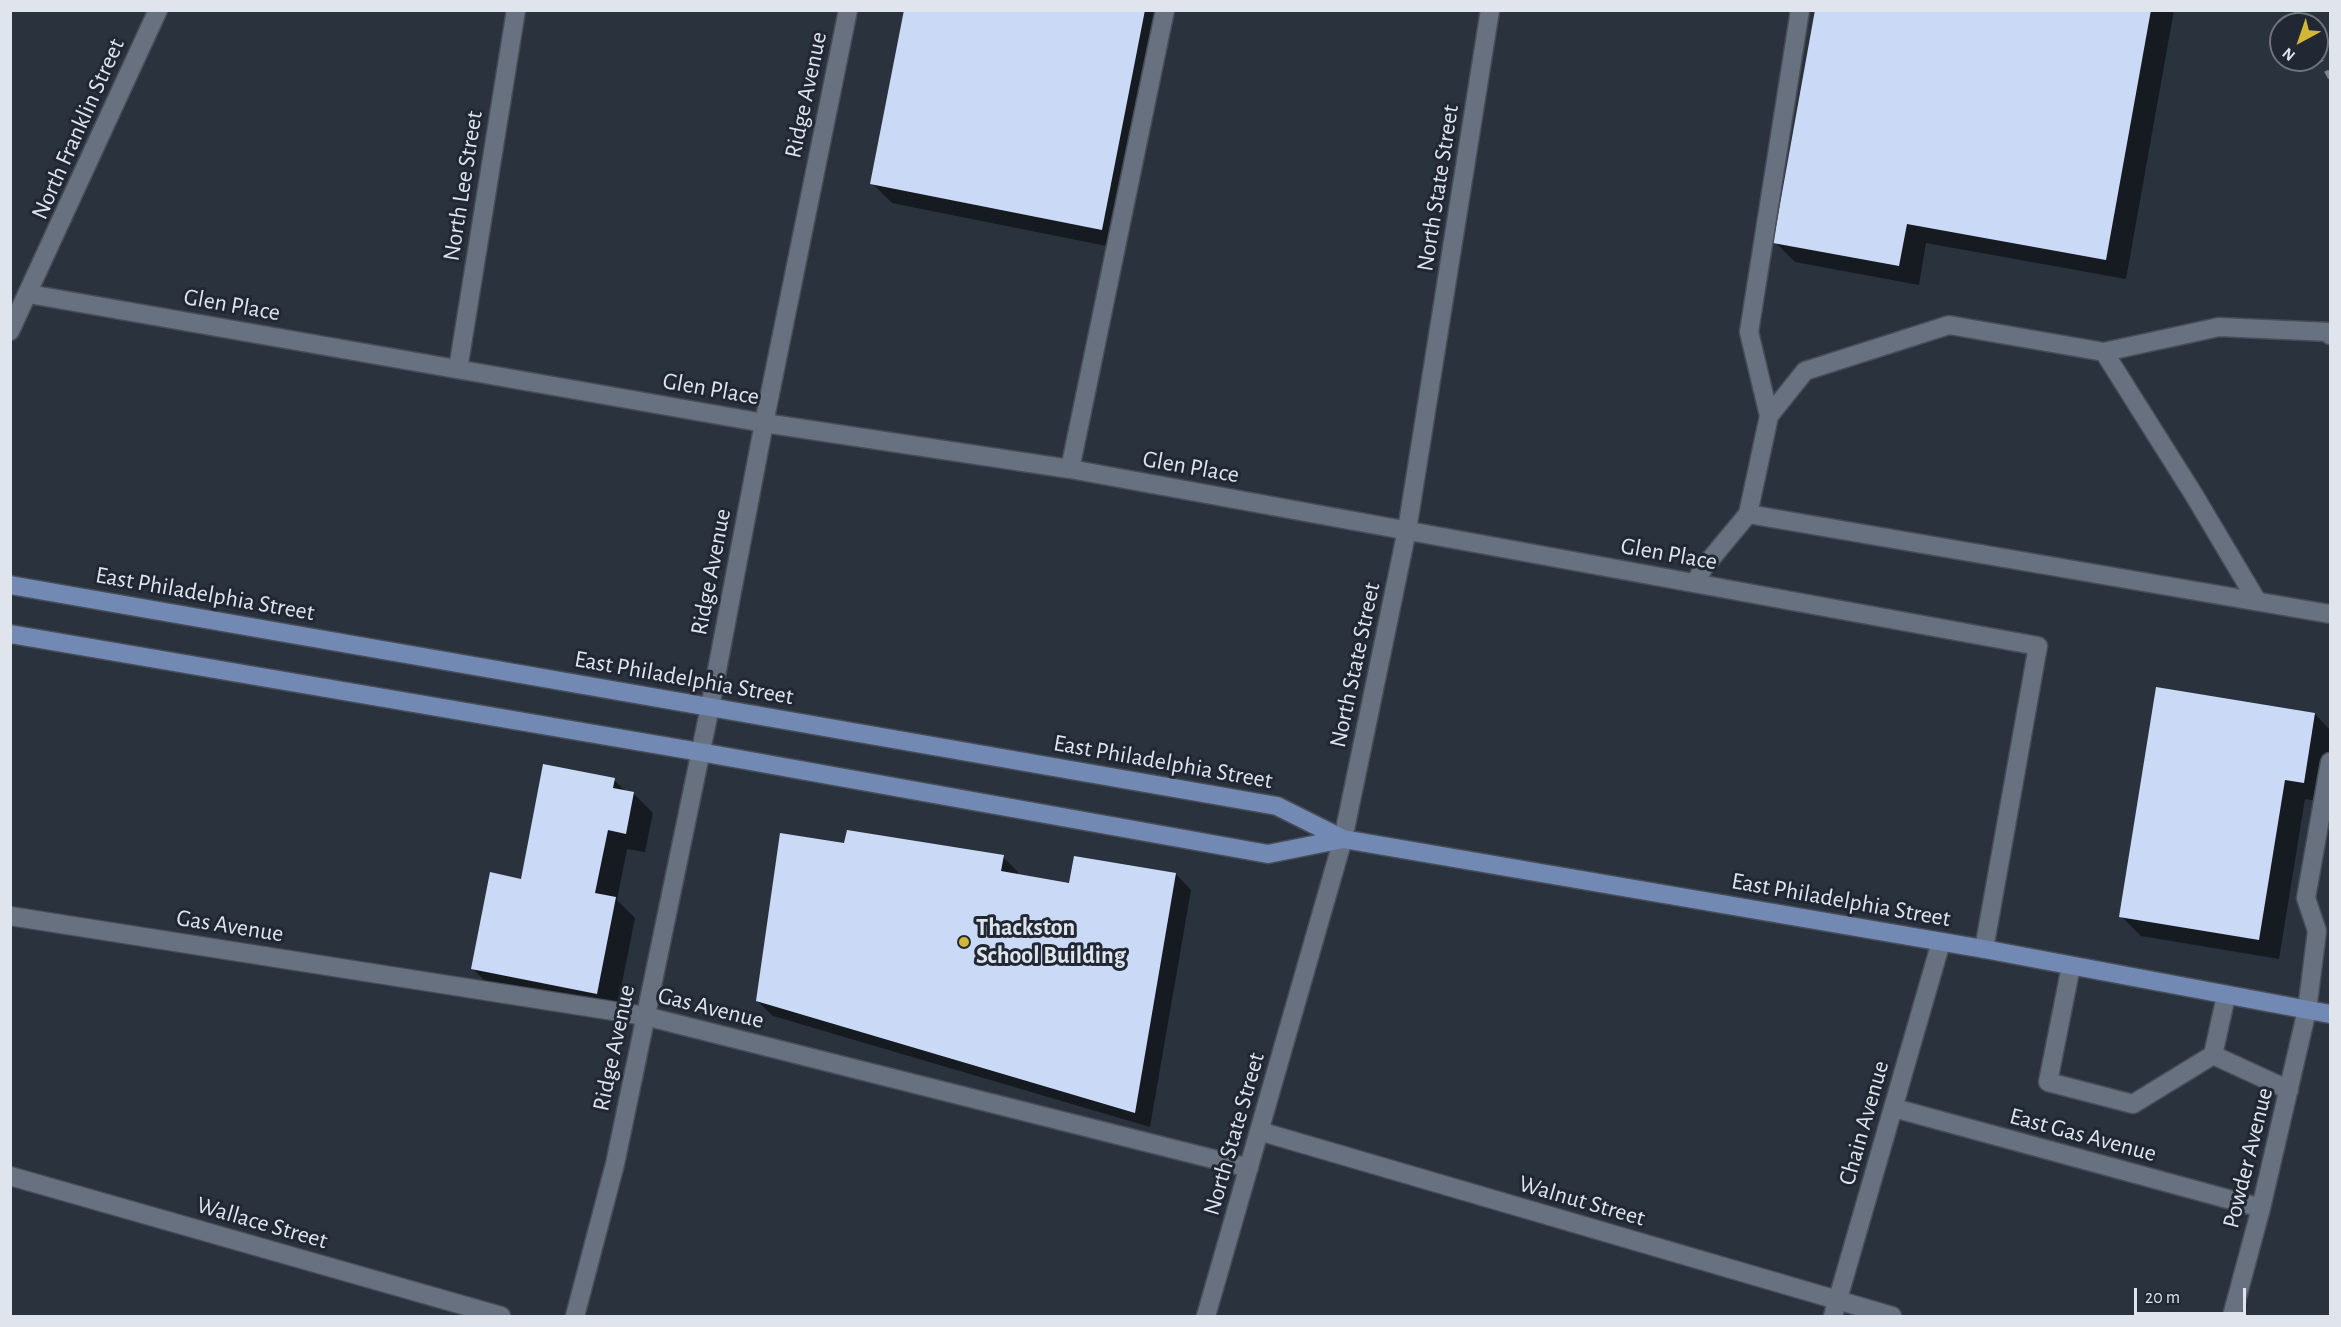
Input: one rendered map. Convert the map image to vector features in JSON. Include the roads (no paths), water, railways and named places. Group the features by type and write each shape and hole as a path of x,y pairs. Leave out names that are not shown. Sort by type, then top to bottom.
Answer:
{"main road":[{"name":"East Philadelphia Street","path":"10,585 1277,806 1343,838 1984,949 2331,1014"},
{"name":"East Philadelphia Street","path":"10,634 700,752 1268,854 1343,838"}],"street":[{"name":"North Franklin Street","path":"10,331 158,10"},
{"name":"North Lee Street","path":"458,369 516,10"},
{"name":"Ridge Avenue","path":"575,1317 615,1164 710,707 764,423 848,10"},
{"path":"1070,469 1165,10"},
{"name":"North State Street","path":"1206,1317 1343,838 1407,530 1490,10"},
{"path":"1695,583 1704,567 1748,514 1769,416 1749,332 1800,10"},
{"name":"Glen Place","path":"29,294 764,423 1070,469 2038,646 1984,949"},
{"path":"1769,416 1805,371 1949,326 2104,352 2219,327 2329,332 2331,335"},
{"path":"2104,352 2194,495 2257,601"},
{"path":"1748,514 2331,614"},
{"path":"2324,932 2306,898 2331,762"},
{"name":"Gas Avenue","path":"10,916 645,1017 1249,1168"},
{"name":"Powder Avenue","path":"2232,1317 2261,1208 2324,932"},
{"name":"Chain Avenue","path":"1835,1309 1941,942"},
{"path":"2071,966 2048,1082 2133,1104 2212,1055 2226,996"},
{"path":"2212,1055 2289,1090"},
{"name":"East Gas Avenue","path":"1894,1108 2261,1208"},
{"name":"Walnut Street","path":"1259,1131 1835,1309 1892,1317"},
{"name":"Wallace Street","path":"10,1176 501,1317"}],"railway":[{"path":"2327,72 2330,78"}],"place":[{"name":"Thackston School Building","path":"964,942"}]}
